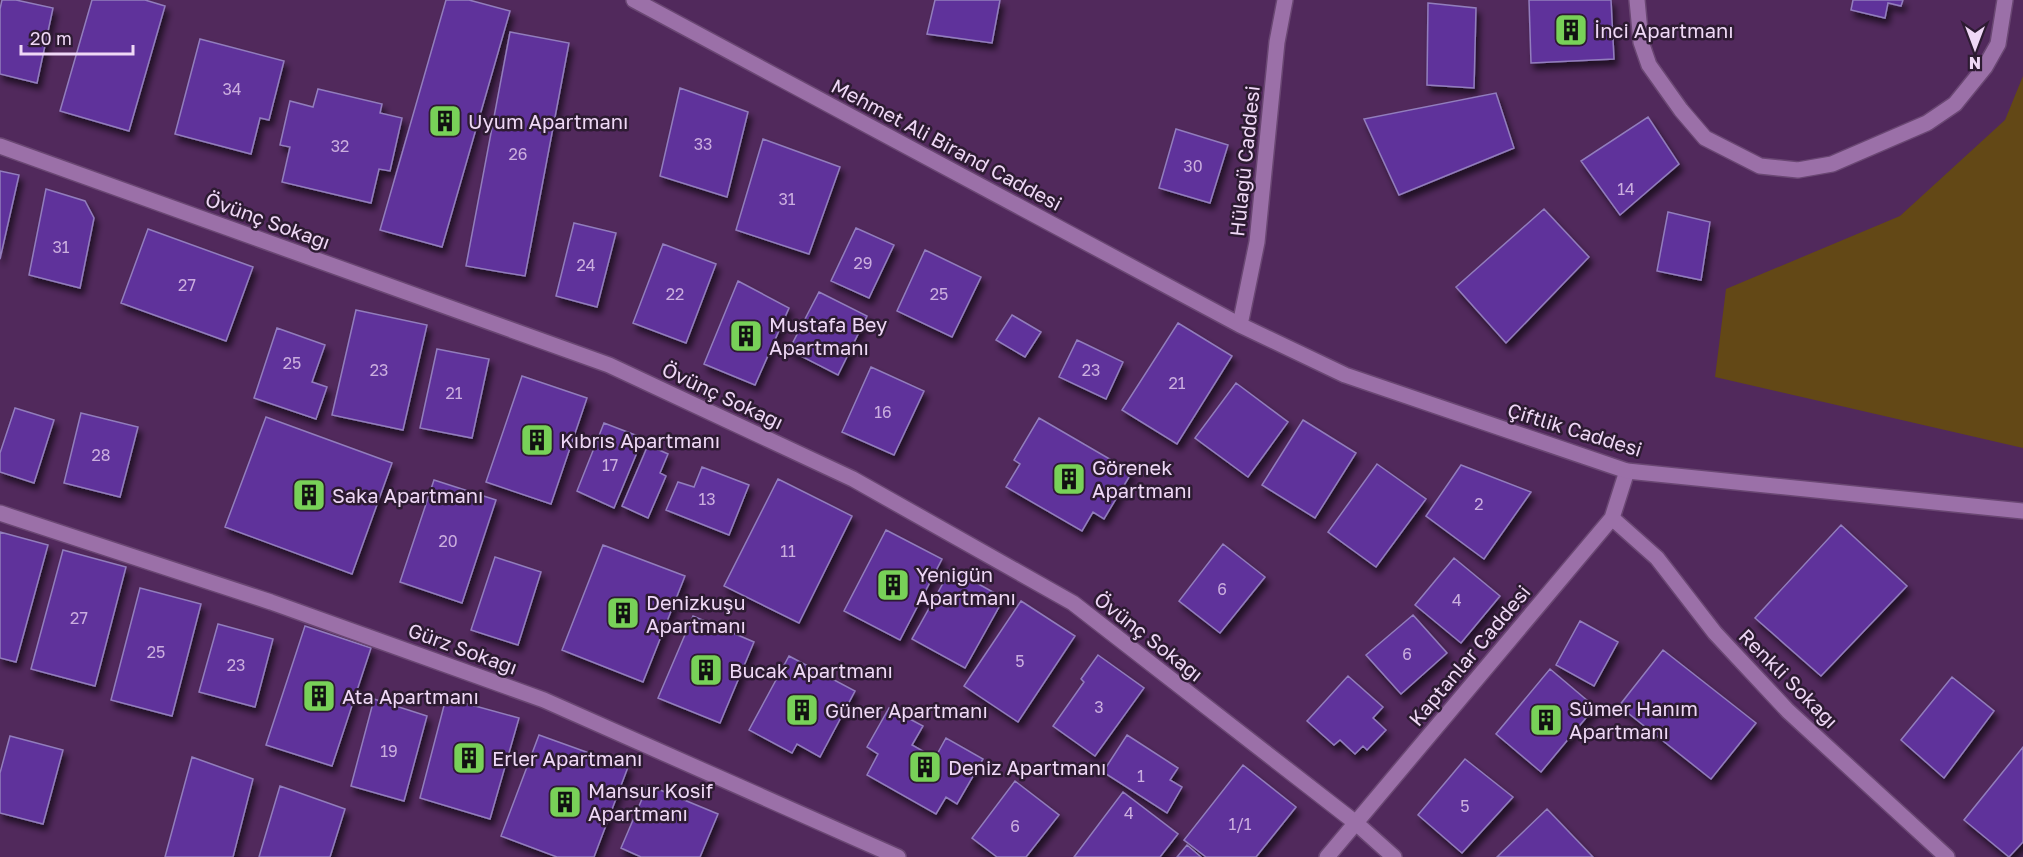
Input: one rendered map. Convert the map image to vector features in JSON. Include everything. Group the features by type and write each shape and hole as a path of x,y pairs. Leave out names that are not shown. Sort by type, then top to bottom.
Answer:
{"street":[{"name":"Mehmet Ali Birand Caddesi","path":"633,0 1240,325"},
{"name":"Hülagü Caddesi","path":"1240,325 1257,242 1277,42 1285,0"},
{"path":"1637,0 1641,42 1649,65 1705,138 1760,166 1797,170 1832,164 1927,123 1955,104 1985,68 1998,44 2005,0"},
{"name":"Övünç Sokağı","path":"0,146 609,365 853,479 1072,603 1356,823 1394,857"},
{"name":"Çiftlik Caddesi","path":"1240,325 1345,375 1627,471 2023,511"},
{"name":"Kaptanlar Caddesi","path":"1327,857 1612,518 1627,471"},
{"name":"Gürz Sokağı","path":"0,513 272,602 544,700 898,857"},
{"name":"Renkli Sokağı","path":"1612,518 1657,558 1715,633 1788,711 1947,857"}],"shaded area":[{"path":"2023,76 2023,448 1715,377 1726,289 1900,216 2005,120"}],"building":[{"path":"2,0 16,0 53,8 37,83 0,74"},
{"path":"92,0 145,0 165,6 129,131 60,111"},
{"name":"Uyum Apartmanı","path":"446,0 469,0 510,11 442,247 380,230"},
{"path":"935,0 1000,0 992,43 927,34"},
{"name":"İnci Apartmanı","path":"1529,0 1611,0 1614,59 1531,63"},
{"path":"1853,0 1903,0 1901,6 1888,3 1885,18 1851,10"},
{"path":"1428,3 1476,8 1474,88 1427,85"},
{"path":"510,32 569,43 525,276 466,266"},
{"path":"200,39 284,61 269,120 260,118 251,154 175,134"},
{"path":"680,88 748,112 727,197 660,176"},
{"path":"318,89 382,104 380,113 402,118 390,171 379,169 371,203 282,182 290,147 280,145 290,101 313,107"},
{"path":"1496,93 1514,148 1399,195 1364,119"},
{"path":"1648,117 1679,164 1620,215 1581,161"},
{"path":"1176,129 1228,145 1210,203 1159,188"},
{"path":"763,139 840,167 809,254 736,230"},
{"path":"0,171 19,175 0,259"},
{"path":"46,189 85,201 94,218 80,288 29,275"},
{"path":"1544,209 1589,257 1506,343 1456,287"},
{"path":"1668,212 1710,222 1701,280 1657,271"},
{"path":"574,223 616,233 597,307 556,296"},
{"path":"856,228 894,245 869,298 831,281"},
{"path":"148,229 253,267 226,341 121,303"},
{"path":"663,244 716,264 686,343 633,323"},
{"path":"925,250 981,277 952,337 897,311"},
{"name":"Mustafa Bey Apartmanı","path":"738,281 789,308 755,385 704,364"},
{"path":"819,292 867,316 838,375 789,350"},
{"path":"356,310 427,325 403,430 332,415"},
{"path":"1012,315 1041,332 1025,357 996,340"},
{"path":"1178,323 1232,356 1177,444 1122,410"},
{"path":"277,328 325,345 312,382 327,387 316,419 254,398"},
{"path":"1077,340 1123,362 1106,399 1059,377"},
{"path":"437,349 489,359 472,438 420,428"},
{"path":"871,367 924,391 894,455 842,432"},
{"name":"Kıbrıs Apartmanı","path":"522,376 587,398 551,504 486,482"},
{"path":"1236,383 1288,422 1248,477 1195,438"},
{"path":"15,408 54,420 34,483 0,472 0,453"},
{"path":"81,413 138,427 120,497 64,483"},
{"name":"Saka Apartmanı","path":"266,417 392,463 352,574 225,527"},
{"name":"Görenek Apartmanı","path":"1039,418 1132,472 1104,519 1093,512 1082,531 1006,487 1020,464 1014,460"},
{"path":"1303,420 1356,453 1315,518 1262,485"},
{"path":"604,423 643,438 614,508 577,491"},
{"path":"648,445 668,454 660,473 666,476 648,518 622,506"},
{"path":"1377,464 1426,499 1376,567 1328,532"},
{"path":"1461,465 1531,492 1484,559 1426,516"},
{"path":"702,467 749,485 729,535 666,510 678,482 694,487"},
{"path":"778,479 852,516 799,623 724,586"},
{"path":"434,480 496,500 462,603 400,582"},
{"path":"1841,525 1907,586 1821,676 1755,618"},
{"name":"Yenigün Apartmanı","path":"886,530 942,559 900,640 844,611"},
{"path":"0,532 48,545 16,662 0,658"},
{"path":"1223,544 1265,577 1220,633 1179,601"},
{"name":"Denizkuşu Apartmanı","path":"603,545 685,576 643,682 562,650"},
{"path":"63,550 126,567 95,686 31,669"},
{"path":"495,557 541,572 518,645 471,630"},
{"path":"1454,558 1500,596 1461,643 1415,605"},
{"path":"951,569 1004,598 965,668 912,639"},
{"path":"140,588 201,604 172,716 111,700"},
{"path":"1021,601 1075,636 1018,722 964,686"},
{"path":"1413,615 1447,653 1401,694 1366,655"},
{"name":"Bucak Apartmanı","path":"693,616 754,642 720,723 658,698"},
{"path":"1580,621 1618,642 1594,686 1556,665"},
{"path":"218,624 273,639 255,707 199,692"},
{"name":"Ata Apartmanı","path":"305,626 371,648 332,766 266,745"},
{"path":"1663,650 1756,723 1711,779 1619,706"},
{"path":"1098,655 1144,688 1095,756 1053,726 1084,682 1081,679"},
{"name":"Güner Apartmanı","path":"789,656 855,691 820,757 797,744 792,753 749,730"},
{"name":"Sümer Hanım Apartmanı","path":"1550,669 1595,707 1541,772 1496,734"},
{"path":"1348,676 1383,707 1373,718 1386,730 1367,750 1363,746 1355,754 1340,740 1334,745 1307,721"},
{"path":"1952,677 1994,711 1944,778 1901,740"},
{"name":"Erler Apartmanı","path":"446,698 519,718 490,819 420,798"},
{"path":"374,699 427,716 404,801 351,786"},
{"name":"Deniz Apartmanı","path":"889,708 923,726 912,745 935,758 946,738 983,759 957,804 946,797 936,814 867,775 878,754 867,747"},
{"name":"Mansur Kosif Apartmanı","path":"539,735 628,767 594,857 557,857 501,836"},
{"path":"1127,735 1178,768 1170,780 1182,787 1167,813 1103,772"},
{"path":"10,736 63,750 43,824 0,813 0,773"},
{"path":"2023,747 2023,842 2009,857 1964,820"},
{"path":"192,757 253,779 233,857 165,857"},
{"path":"1465,759 1513,797 1462,853 1418,815"},
{"path":"1243,765 1296,807 1256,857 1206,857 1184,840"},
{"path":"1015,781 1059,815 1026,857 997,857 972,838"},
{"path":"648,785 718,814 700,857 641,857 621,848"},
{"path":"280,786 345,809 330,857 259,857"},
{"path":"1123,792 1178,834 1160,857 1074,857"},
{"path":"1547,809 1593,857 1497,857"},
{"path":"1187,845 1201,857 1177,857"}],"place":[{"name":"İnci Apartmanı","path":"1571,30"},
{"name":"Uyum Apartmanı","path":"445,121"},
{"name":"Mustafa Bey Apartmanı","path":"746,336"},
{"name":"Kıbrıs Apartmanı","path":"537,440"},
{"name":"Görenek Apartmanı","path":"1069,479"},
{"name":"Saka Apartmanı","path":"309,495"},
{"name":"Yenigün Apartmanı","path":"893,585"},
{"name":"Denizkuşu Apartmanı","path":"623,613"},
{"name":"Bucak Apartmanı","path":"706,670"},
{"name":"Ata Apartmanı","path":"319,696"},
{"name":"Güner Apartmanı","path":"802,710"},
{"name":"Sümer Hanım Apartmanı","path":"1546,720"},
{"name":"Erler Apartmanı","path":"469,758"},
{"name":"Deniz Apartmanı","path":"925,767"},
{"name":"Mansur Kosif Apartmanı","path":"565,802"}]}
